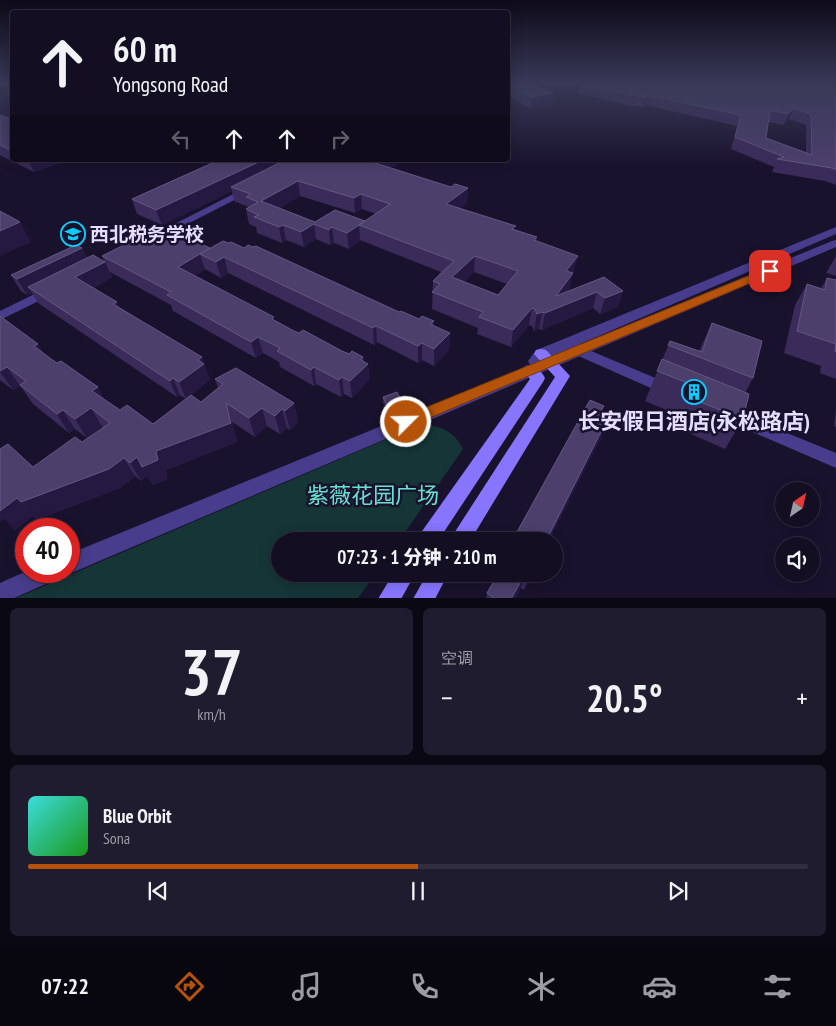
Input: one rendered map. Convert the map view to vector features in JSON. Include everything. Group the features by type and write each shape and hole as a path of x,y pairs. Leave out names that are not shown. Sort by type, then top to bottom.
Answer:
{"main road":[{"path":"465,532 563,376 545,359"},
{"path":"433,532 538,378 530,370"},
{"path":"388,598 399,582"},
{"path":"423,598 433,582"}],"street":[{"path":"148,240 253,187"},
{"path":"80,559 530,370 545,359 836,230"},
{"path":"574,346 836,243"},
{"path":"0,316 61,284"},
{"path":"574,346 680,394"},
{"path":"708,406 836,461"},
{"path":"0,593 24,583"}],"green space":[{"name":"紫薇花园广场","path":"424,425 437,426 452,434 463,449 405,532 271,532 271,582 369,582 358,598 16,598 51,583 80,583 80,571 403,432"}],"building":[{"path":"722,111 770,111 766,138 812,155 811,114 802,111 836,111 836,170 777,159 784,157 735,137 741,115"},
{"path":"774,111 791,111 788,114"},
{"path":"0,115 10,118 10,150 0,145"},
{"path":"215,162 259,162 156,210 132,199"},
{"path":"281,162 377,162 375,163 451,187 455,184 468,188 446,204 516,226 512,229 537,237 534,240 578,256 566,271 573,273 556,296 604,277 623,291 605,298 597,292 545,313 537,314 535,309 532,308 513,330 479,317 483,312 432,292 440,284 433,281 454,261 359,225 347,233 332,227 329,230 314,224 301,232 283,225 279,227 254,217 259,215 246,209 258,202 246,197 251,194 231,187","holes":["298,181 354,198 361,194 390,204 365,221 335,210 315,222 261,201","475,256 518,271 498,295 452,277"]},
{"path":"0,211 20,222 0,231"},
{"path":"162,226 210,248 178,267 274,317 272,319 294,331 299,333 303,330 349,354 352,351 363,357 361,360 368,364 350,381 342,377 339,380 314,367 311,370 277,351 280,348 258,337 251,342 167,295 171,292 102,256"},
{"path":"223,241 231,242 244,248 248,245 256,246 399,312 401,311 419,319 422,316 434,321 430,324 450,333 434,349 422,343 418,346 376,326 373,328 224,257 216,262 200,254"},
{"path":"76,245 82,248 17,279 11,275"},
{"path":"93,255 105,262 75,277 117,302 113,304 202,357 198,360 204,364 179,382 173,378 170,381 28,287"},
{"path":"827,278 836,280 836,344 797,331 807,284 825,290"},
{"path":"0,316 38,344 34,346 51,359 57,363 61,361 98,387 92,391 120,410 127,405 153,424 191,395 201,402 223,384 215,379 236,368 294,403 285,411 282,409 275,416 262,408 249,418 226,403 231,423 156,451 158,460 142,467 137,457 130,463 124,458 109,469 21,502 17,498 0,511 0,449 8,444 33,467 75,437 82,442 110,423 91,408 75,419 63,410 57,414 20,385 26,381 7,367 0,371"},
{"path":"712,323 762,341 753,378 668,345 670,341 702,352"},
{"path":"662,359 749,394 743,419 698,401 703,389 657,371"},
{"path":"397,392 404,405 389,410 383,397"},
{"path":"590,400 604,406 599,414 608,418 551,532 517,532"},
{"path":"493,582 521,582 512,598 494,598 487,593"}],"place":[{"name":"西北税务学校","path":"73,234"},
{"name":"长安假日酒店(永松路店)","path":"694,392"}],"route":[{"path":"406,422 530,370 550,364 770,271"}]}
